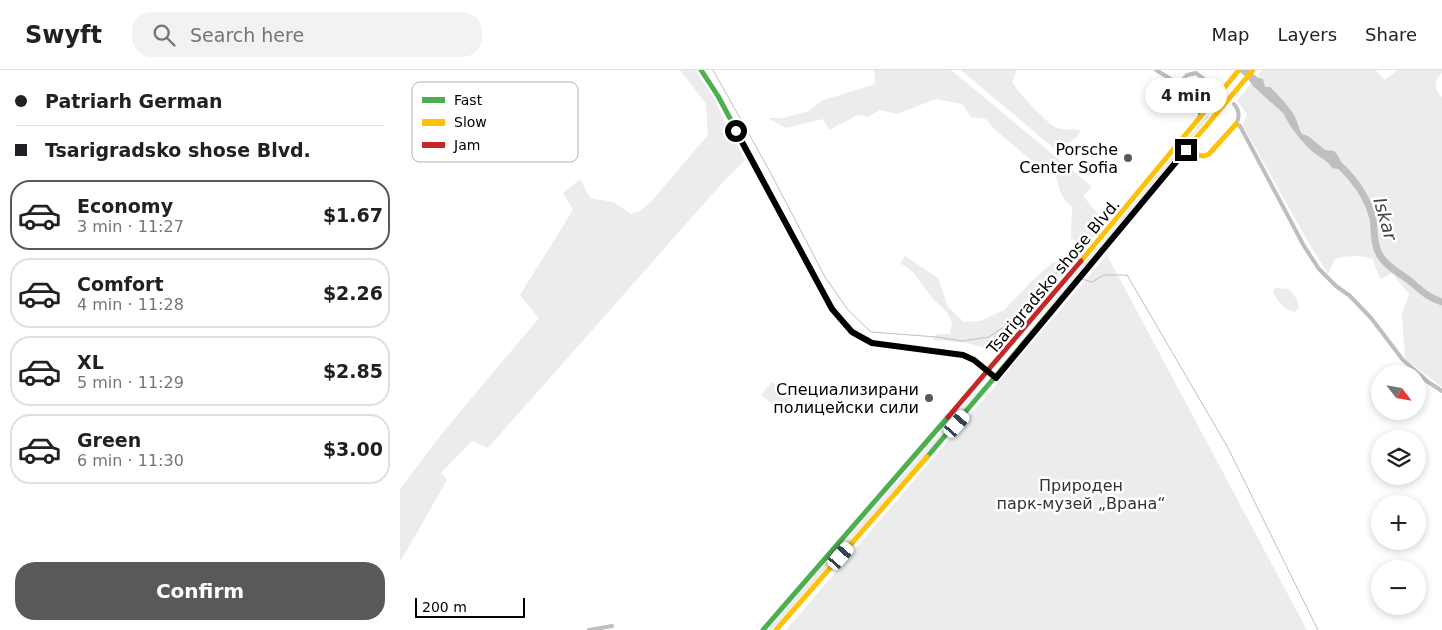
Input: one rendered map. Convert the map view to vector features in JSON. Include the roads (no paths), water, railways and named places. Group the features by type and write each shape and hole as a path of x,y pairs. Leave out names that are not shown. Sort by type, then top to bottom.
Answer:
{"main road":[{"path":"701,70 718,96 832,309 845,325 860,338 872,343 963,355 974,360 996,378"},
{"name":"Tsarigradsko shose Blvd.","path":"763,630 1062,286 1240,70"},
{"name":"Tsarigradsko shose Blvd.","path":"776,630 1070,291 1252,70"},
{"path":"1179,84 1197,96 1207,99 1220,94"},
{"path":"1197,96 1202,107 1200,118"},
{"path":"1167,174 1187,155 1197,154 1204,156 1209,154 1236,124"},
{"path":"1197,154 1196,145 1206,127"}],"street":[{"path":"1156,70 1179,84 1187,75 1196,73 1216,88"},
{"path":"1234,104 1238,112 1236,124 1240,126 1304,246 1319,269 1336,286 1350,296 1371,318 1403,360 1428,382 1442,391"},
{"path":"589,630 612,626"}],"waterway":[{"path":"713,70 768,168 825,277 848,310 871,332 937,337 962,341 989,337 1011,322 1046,279 1060,271 1066,273"},
{"name":"Iskar","path":"1338,164 1355,182 1368,204 1373,219 1378,253 1384,261 1425,293 1442,302"},
{"path":"1082,279 1092,282 1104,275 1127,275 1227,446 1318,630"}],"place":[{"name":"Porsche Center Sofia","path":"1128,158"},
{"name":"Специализирани полицейски сили","path":"929,398"}],"park label":[{"name":"Природен парк-музей „Врана“","path":"1081,494"}]}
